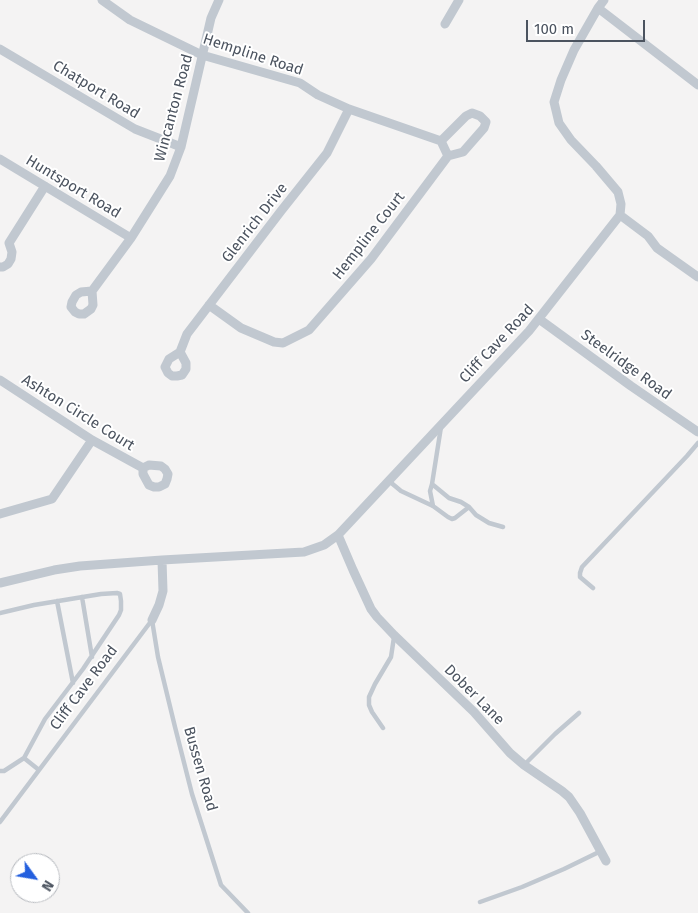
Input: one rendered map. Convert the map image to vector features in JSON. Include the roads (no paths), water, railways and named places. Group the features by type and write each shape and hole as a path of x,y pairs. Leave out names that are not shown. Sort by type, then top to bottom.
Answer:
{"street":[{"name":"Hempline Road","path":"102,0 130,20 202,55 300,83 318,95 350,109 441,141"},
{"name":"Wincanton Road","path":"92,291 132,238 170,176 181,147 211,18 219,0"},
{"path":"445,24 459,0"},
{"path":"604,0 574,50 561,80 554,102 559,123 571,140 618,192 621,204 620,215 648,236 657,248 698,277"},
{"path":"598,8 698,84"},
{"name":"Chatport Road","path":"0,49 135,129 181,147"},
{"name":"Glenrich Drive","path":"180,352 187,334 280,211 327,153 350,109"},
{"name":"Hempline Court","path":"209,306 241,328 274,342 283,343 309,330 371,259 448,156 463,152 484,128 486,122 480,116 472,113 466,116 441,141"},
{"path":"441,141 448,156"},
{"name":"Huntsport Road","path":"0,159 132,238"},
{"path":"0,267 8,264 11,259 12,252 4,243 45,186"},
{"name":"Cliff Cave Road","path":"0,583 80,566 304,552 324,545 338,535 539,319 620,215"},
{"name":"Steelridge Road","path":"539,319 698,432"},
{"name":"Ashton Circle Court","path":"0,380 92,440 143,468"},
{"path":"0,514 52,499 92,440"},
{"name":"Dober Lane","path":"338,535 371,609 377,617 394,636 474,712 510,753 569,797 580,813 606,861"},
{"name":"Cliff Cave Road","path":"152,620 163,591 162,560"}],"lane":[{"path":"432,506 430,491 441,424"},
{"path":"593,588 580,577 582,567 698,442"},
{"path":"388,480 401,491 432,506 452,519 469,507"},
{"path":"432,484 449,498 469,507 476,515 489,523 503,528"},
{"path":"0,613 34,604 117,593 120,594 122,605 119,615 92,657 45,719 24,758 4,771 0,771"},
{"path":"82,597 92,657"},
{"path":"57,602 73,683"},
{"name":"Cliff Cave Road","path":"0,822 152,620"},
{"name":"Bussen Road","path":"152,620 158,658 192,794 221,885 248,913"},
{"path":"383,728 372,712 369,705 369,697 391,657 394,636"},
{"path":"524,765 579,713"},
{"path":"24,758 39,770"},
{"path":"480,902 522,888 601,851"}]}
